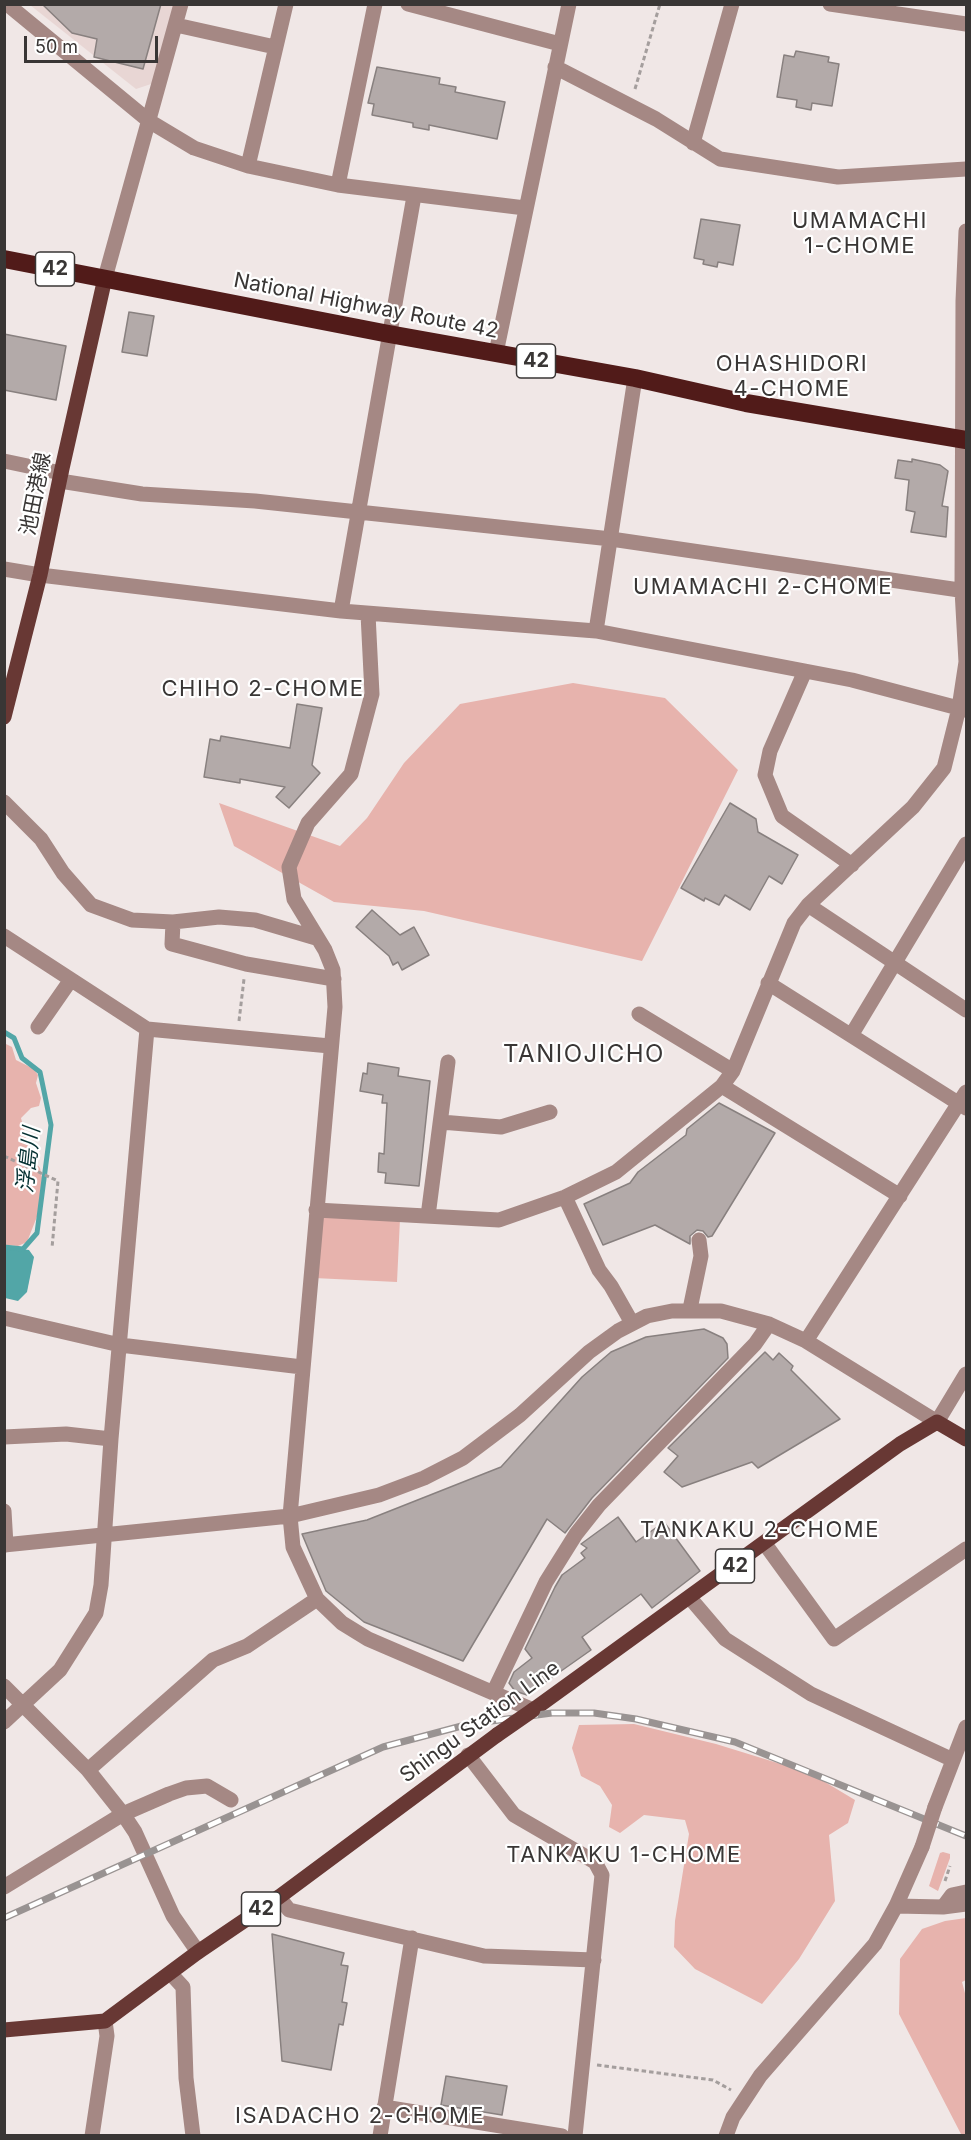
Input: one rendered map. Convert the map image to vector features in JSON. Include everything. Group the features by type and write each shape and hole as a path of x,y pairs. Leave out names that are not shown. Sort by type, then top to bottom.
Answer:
{"highway":[{"name":"National Highway Route 42","path":"4,259 389,334 635,378 746,403 964,440"}],"main road":[{"name":"池田港線","path":"4,717 40,575 105,278"},
{"path":"937,1422 966,1439"},
{"name":"Shingu Station Line","path":"105,2021 198,1952 279,1897 468,1755 690,1598 900,1444 937,1422"},
{"path":"4,2030 105,2021"}],"street":[{"path":"7,4 149,121 194,148 248,166 338,185 525,208"},
{"path":"105,278 181,4"},
{"path":"248,166 286,4"},
{"path":"338,185 375,4"},
{"path":"408,4 560,44"},
{"path":"496,353 569,4"},
{"path":"693,143 732,4"},
{"path":"830,4 966,24"},
{"path":"176,26 275,47"},
{"path":"555,67 630,105 720,159 838,177 966,169"},
{"path":"340,611 414,196"},
{"path":"316,1210 499,1220 565,1197 616,1172 722,1086 733,1071 794,923 808,905 913,807 945,768 963,709 966,662 964,440 966,234"},
{"path":"596,631 635,378"},
{"path":"4,461 60,477 142,494 255,501 611,538 964,590"},
{"path":"4,569 368,614 596,631 805,671 963,709"},
{"path":"368,614 372,694 351,774 308,823 289,867 294,899 325,950 334,979 335,1007 290,1516 293,1547 317,1599 342,1623 368,1639 534,1710"},
{"path":"805,671 770,752 765,774 782,816 852,864"},
{"path":"4,802 41,839 63,873 91,905 132,920 173,922 219,917 255,920 316,938"},
{"path":"852,1034 966,844"},
{"path":"808,905 966,1010"},
{"path":"173,922 172,944 246,964 334,979"},
{"path":"4,936 147,1029 330,1046"},
{"path":"38,1027 70,981"},
{"path":"768,983 964,1101 806,1341"},
{"path":"639,1014 733,1071"},
{"path":"4,1722 60,1671 96,1613 101,1585 103,1533 147,1029"},
{"path":"428,1216 448,1062"},
{"path":"722,1086 900,1196"},
{"path":"441,1122 501,1127 550,1112"},
{"path":"565,1197 599,1270 632,1323"},
{"path":"690,1309 701,1256 699,1240"},
{"path":"4,1511 5,1545 103,1533 290,1516 379,1495 424,1478 463,1458 520,1416 589,1352 632,1323 647,1316 690,1309 721,1311 769,1324 806,1341 937,1422 966,1374"},
{"path":"4,1318 120,1345 302,1367"},
{"path":"494,1691 546,1582 576,1534 599,1505 755,1344 769,1324"},
{"path":"4,1437 66,1434 111,1439"},
{"path":"765,1544 834,1639 966,1549"},
{"path":"690,1598 725,1639 811,1694 953,1760"},
{"path":"88,1770 213,1660 247,1646 317,1599"},
{"path":"4,1686 88,1770 123,1814 135,1832 173,1916 198,1952"},
{"path":"726,2136 733,2117 760,2076 875,1944 896,1906 922,1846 966,1727"},
{"path":"468,1755 514,1815 595,1862 602,1875 575,2136"},
{"path":"4,1887 123,1814 186,1788 207,1786 231,1800"},
{"path":"943,1907 952,1895 966,1893"},
{"path":"279,1897 289,1910 484,1956 594,1960"},
{"path":"896,1906 943,1907 966,1904"},
{"path":"380,2136 412,1938"},
{"path":"171,1974 183,1987 186,2078 193,2136"},
{"path":"92,2136 107,2036 105,2021"},
{"path":"384,2107 562,2136"}],"path":[{"path":"630,105 660,4"},
{"path":"237,1037 246,964"},
{"path":"4,1156 58,1181 52,1248"},
{"path":"583,2063 713,2080 746,2098"}],"shaded area":[{"path":"30,5 174,5 154,83 136,89"},
{"path":"573,683 665,698 738,770 642,961 424,911 334,902 234,846 219,803 340,846 367,818 404,763 460,704"},
{"path":"4,1043 12,1047 16,1060 34,1069 38,1075 36,1083 41,1098 39,1106 31,1108 21,1118 31,1157 40,1168 42,1178 38,1214 27,1242 18,1246 5,1245"},
{"path":"319,1213 400,1219 397,1282 314,1278"},
{"path":"634,1724 716,1744 810,1773 855,1800 848,1823 829,1835 835,1901 799,1959 762,2004 695,1969 674,1947 675,1921 689,1834 685,1820 644,1815 620,1833 609,1827 612,1805 600,1786 581,1776 572,1748 579,1725"},
{"path":"940,1853 950,1854 950,1858 938,1891 929,1886"},
{"path":"966,1918 966,1980 962,1982 966,1997 966,2135 962,2136 899,2014 900,1959 922,1929 945,1921"}],"water":[{"path":"5,1247 29,1250 34,1257 27,1292 18,1301 5,1298"}],"building":[{"path":"42,4 161,4 143,69 94,57 97,39 72,33"},
{"path":"796,51 829,57 828,62 839,64 832,106 812,103 811,110 796,107 797,100 777,97 784,55 794,57"},
{"path":"377,67 440,78 439,84 456,87 455,92 505,102 497,139 429,125 429,130 413,127 413,123 372,115 374,104 368,103"},
{"path":"701,219 740,225 733,265 718,262 717,267 703,264 704,260 694,258"},
{"path":"129,312 154,316 147,356 122,352"},
{"path":"4,334 66,346 56,400 4,390"},
{"path":"912,459 940,465 948,471 942,506 948,507 946,537 911,532 915,512 906,510 909,480 895,478 898,460 912,462"},
{"path":"297,704 322,708 312,765 320,773 289,808 276,797 285,787 240,779 240,783 204,777 210,739 220,741 221,736 290,748"},
{"path":"730,803 756,819 758,832 798,855 782,884 769,876 750,910 725,895 719,905 705,898 704,901 681,888"},
{"path":"372,910 400,935 414,927 429,955 402,970 398,962 393,965 389,956 356,927"},
{"path":"368,1063 399,1068 398,1076 430,1081 419,1186 385,1183 386,1173 378,1172 379,1153 384,1154 387,1103 382,1103 383,1095 360,1091 363,1073 367,1074"},
{"path":"719,1103 775,1133 712,1236 708,1237 703,1231 697,1230 690,1236 690,1244 655,1225 603,1245 584,1204 630,1183 638,1172 686,1135 687,1129"},
{"path":"704,1329 723,1338 727,1344 728,1358 592,1498 565,1533 547,1519 463,1661 364,1622 326,1591 302,1534 367,1520 501,1467 582,1377 611,1352 646,1337"},
{"path":"765,1352 773,1360 779,1353 793,1366 791,1370 840,1419 758,1468 752,1462 682,1487 664,1472 678,1456 668,1448"},
{"path":"618,1517 636,1542 664,1522 700,1571 652,1608 641,1594 582,1637 591,1650 527,1695 515,1691 509,1683 514,1672 532,1658 525,1649 562,1575 585,1558 581,1553 587,1548 581,1544"},
{"path":"272,1934 344,1953 341,1965 348,1966 342,2002 347,2003 343,2025 339,2024 331,2070 282,2061"},
{"path":"446,2076 507,2086 502,2115 441,2105"}],"waterway":[{"name":"浮島川","path":"4,1032 14,1038 22,1058 40,1072 51,1125 37,1233 23,1249 4,1247"}],"railway":[{"path":"4,1918 383,1747 469,1724 552,1713 594,1713 636,1719 735,1742 966,1836"}],"district":[{"name":"UMAMACHI 1-CHOME","path":"860,234"},
{"name":"OHASHIDORI 4-CHOME","path":"792,376"},
{"name":"UMAMACHI 2-CHOME","path":"763,587"},
{"name":"CHIHO 2-CHOME","path":"263,689"},
{"name":"TANIOJICHO","path":"584,1055"},
{"name":"TANKAKU 2-CHOME","path":"760,1530"},
{"name":"TANKAKU 1-CHOME","path":"624,1855"},
{"name":"ISADACHO 2-CHOME","path":"360,2116"}]}
